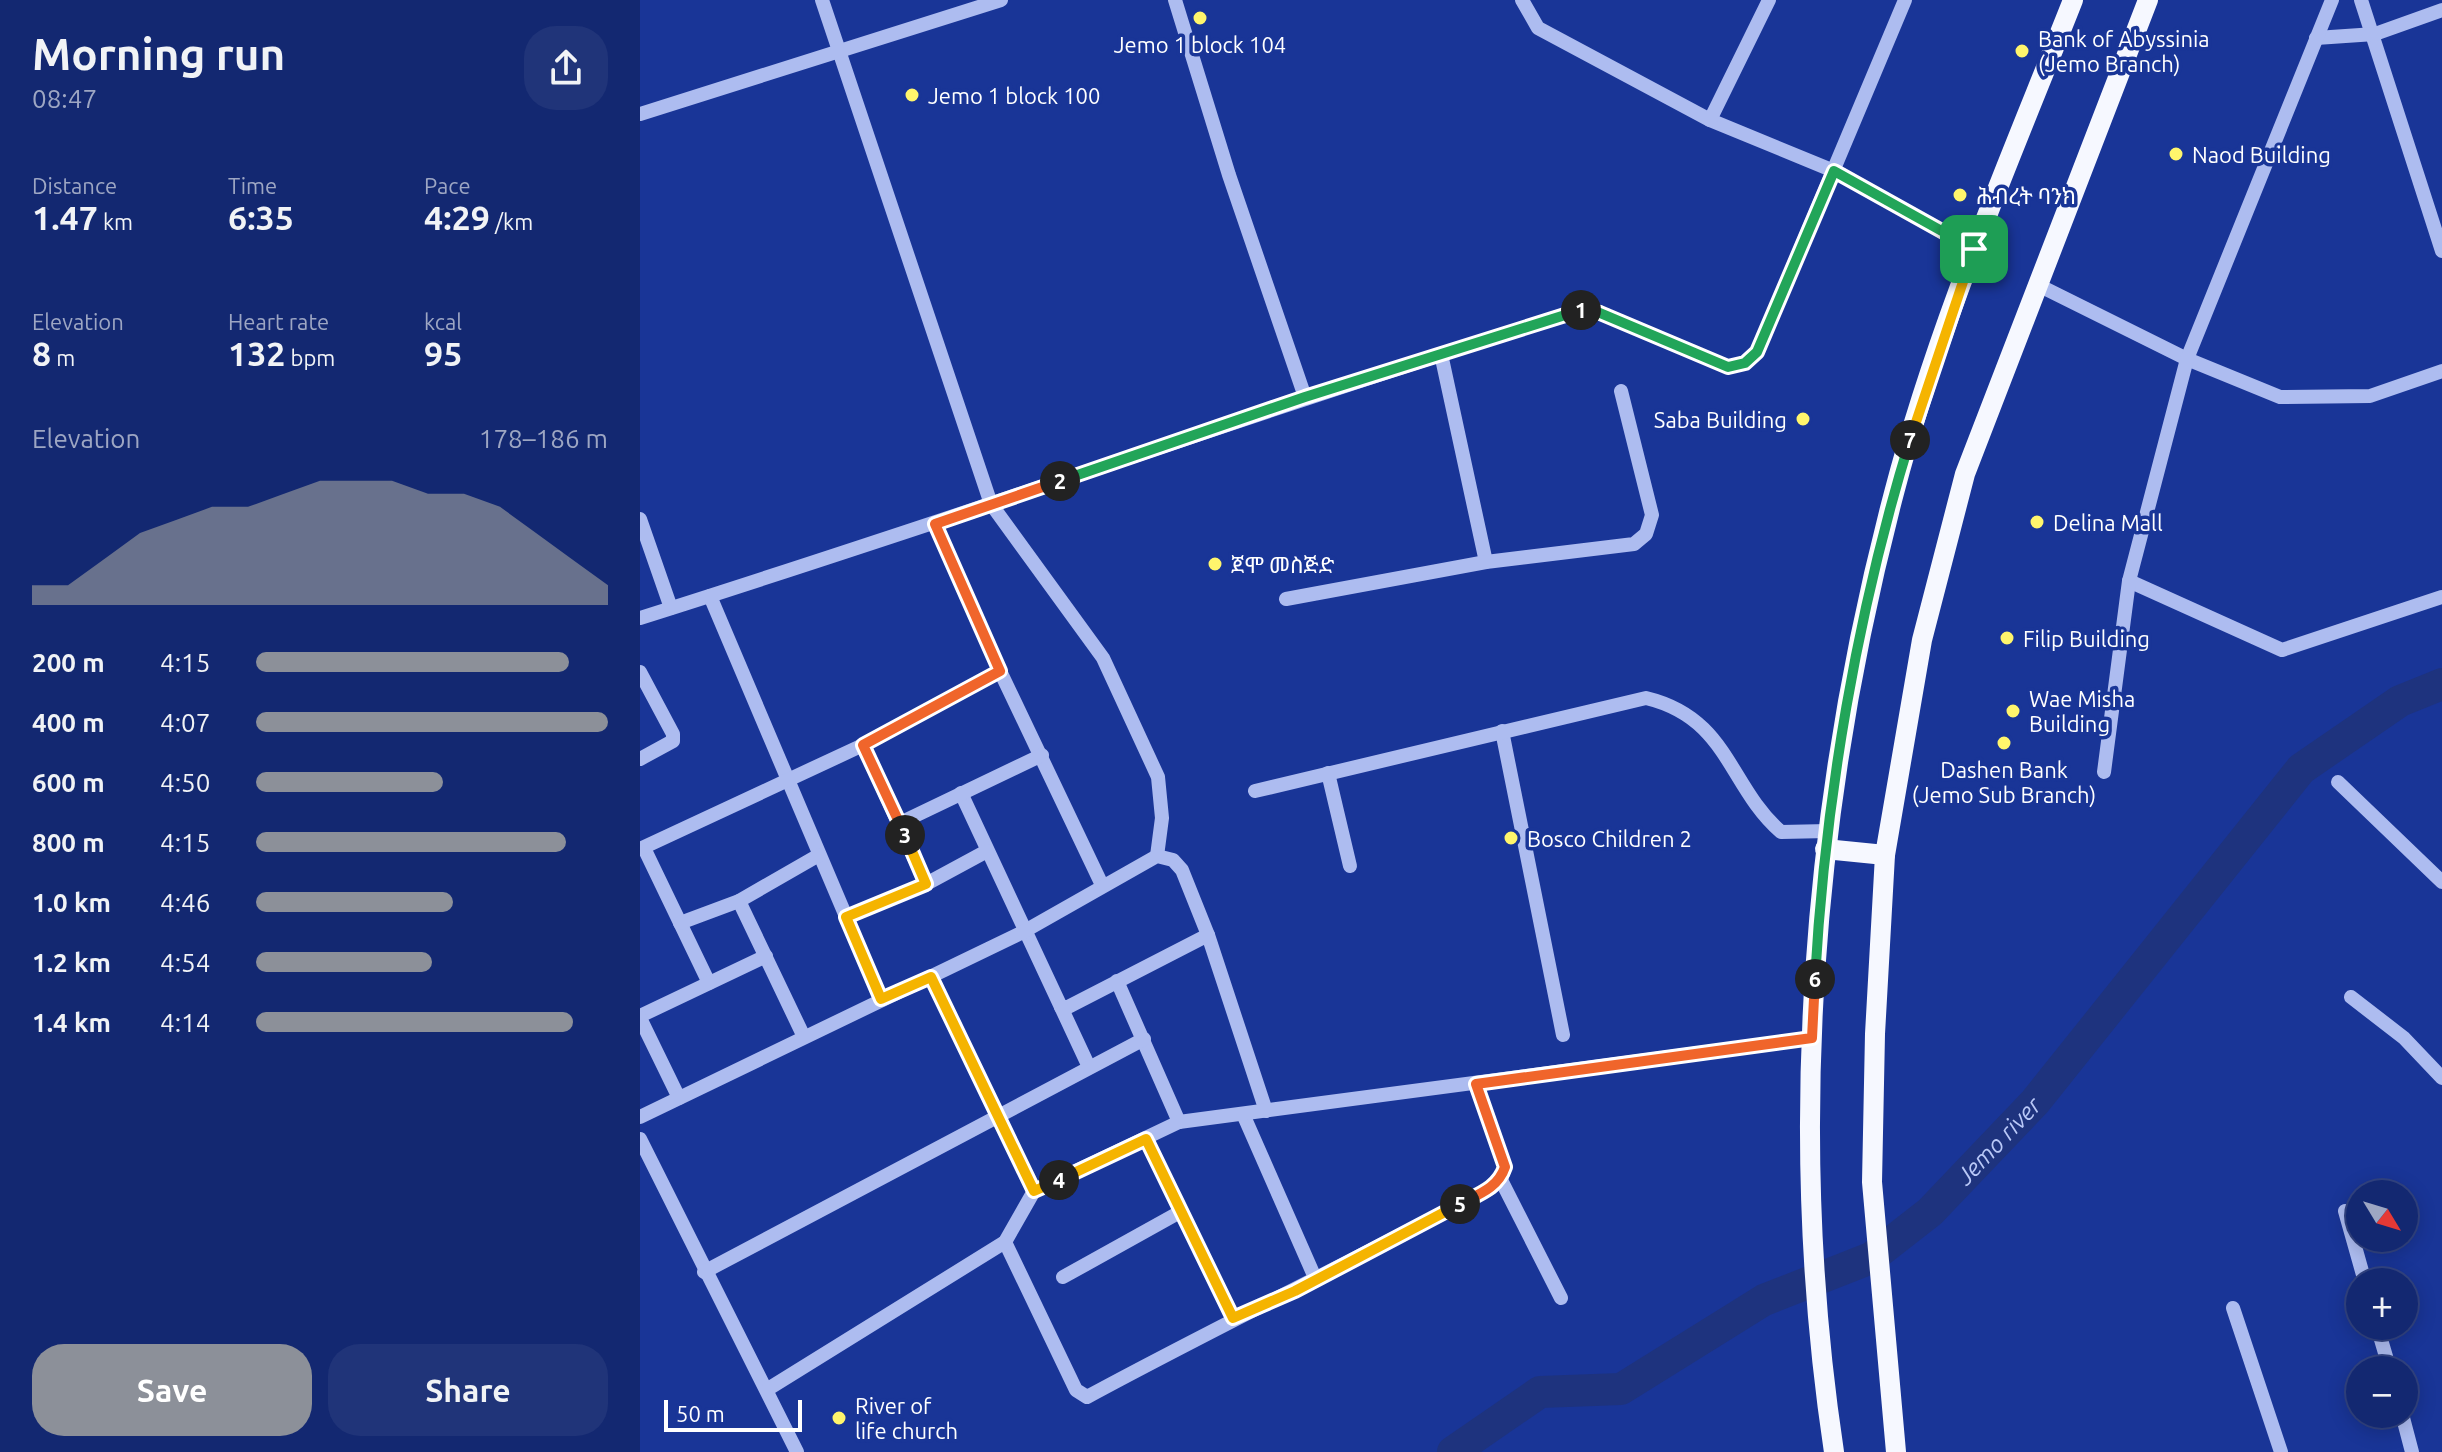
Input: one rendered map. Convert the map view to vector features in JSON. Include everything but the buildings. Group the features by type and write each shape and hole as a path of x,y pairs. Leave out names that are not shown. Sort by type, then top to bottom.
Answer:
{"main road":[{"path":"1834,1452 1818,1350 1812,1264 1812,1038 1826,840 1866,613 1894,491 1974,249 2073,0"},
{"path":"1896,1452 1872,1182 1875,1034 1885,855 1922,640 1965,474 2148,0"},
{"path":"1826,840 1885,855"}],"street":[{"path":"822,0 991,504 1103,658 1158,777 1162,818 1157,856"},
{"path":"640,114 1001,0"},
{"path":"1175,0 1229,175 1305,397"},
{"path":"1522,0 1538,28 1710,120 1834,171 1974,249"},
{"path":"1710,120 1769,0"},
{"path":"640,618 935,524 1305,397 1580,310 1600,313 1728,367 1745,363 1757,352 1905,0"},
{"path":"2104,772 2129,581 2187,359 2332,0"},
{"path":"2361,0 2375,34 2442,251"},
{"path":"2316,38 2375,34 2442,10"},
{"path":"2038,285 2187,359 2280,397 2325,400 2370,396 2442,371"},
{"path":"1441,354 1486,562"},
{"path":"1286,599 1486,562 1634,544 1646,534 1652,515 1621,391"},
{"path":"640,519 671,608"},
{"path":"935,524 1000,671 1102,885"},
{"path":"2129,581 2282,650 2442,597"},
{"path":"710,596 881,999"},
{"path":"709,983 642,848 863,745 1000,671"},
{"path":"640,672 673,734 673,741 640,759"},
{"path":"1255,791 1646,698 1673,704 1713,737 1765,818 1781,832 1826,840"},
{"path":"1502,731 1563,1035"},
{"path":"863,745 926,884"},
{"path":"900,823 1042,755"},
{"path":"1328,773 1350,866"},
{"path":"2338,782 2442,882"},
{"path":"961,793 1023,932 1089,1067"},
{"path":"846,917 926,884 987,851"},
{"path":"680,923 739,901 819,855"},
{"path":"640,1117 1023,932 1157,856 1173,860 1182,870 1208,935 1266,1111"},
{"path":"739,901 804,1037"},
{"path":"1061,1007 1068,1007 1208,935"},
{"path":"679,1098 640,1017 766,956"},
{"path":"931,977 1034,1191"},
{"path":"1117,981 1179,1122"},
{"path":"2351,997 2404,1038 2442,1078"},
{"path":"768,1389 1005,1242 1034,1191 1179,1122 1812,1038"},
{"path":"704,1272 1144,1039"},
{"path":"1476,1084 1505,1167 1501,1180 1561,1298"},
{"path":"1243,1114 1316,1280"},
{"path":"640,1139 704,1272 768,1389 797,1452"},
{"path":"1146,1139 1233,1318"},
{"path":"1005,1242 1076,1390 1087,1397 1233,1318 1316,1280 1501,1180"},
{"path":"2345,1211 2361,1268"},
{"path":"1063,1277 1180,1212"},
{"path":"2233,1308 2281,1452"},
{"path":"2406,1428 2412,1452"}],"waterway":[{"name":"Jemo river","path":"1453,1452 1540,1392 1621,1389 1764,1300 1871,1258 1930,1212 2035,1102 2301,769 2400,701 2442,684"}],"place":[{"name":"Jemo 1 block 104","path":"1200,18"},
{"name":"Bank of Abyssinia (Jemo Branch)","path":"2022,51"},
{"name":"Jemo 1 block 100","path":"912,95"},
{"name":"Naod Building","path":"2176,154"},
{"name":"ሕብረት ባንክ","path":"1960,195"},
{"name":"Saba Building","path":"1803,419"},
{"name":"Delina Mall","path":"2037,522"},
{"name":"ጀሞ መስጅድ","path":"1215,564"},
{"name":"Filip Building","path":"2007,638"},
{"name":"Wae Misha Building","path":"2013,711"},
{"name":"Dashen Bank (Jemo Sub Branch)","path":"2004,743"},
{"name":"Bosco Children 2","path":"1511,838"},
{"name":"River of life church","path":"839,1418"}],"route":[{"path":"1834,171 1974,249 1894,491 1866,613 1821,871 1812,1038 1476,1084 1505,1167 1501,1180 1295,1291 1233,1318 1146,1139 1034,1191 931,977 881,999 846,917 926,884 863,745 1000,671 935,524 1305,397 1580,310 1600,313 1728,367 1745,363 1757,352 1834,171"}]}
